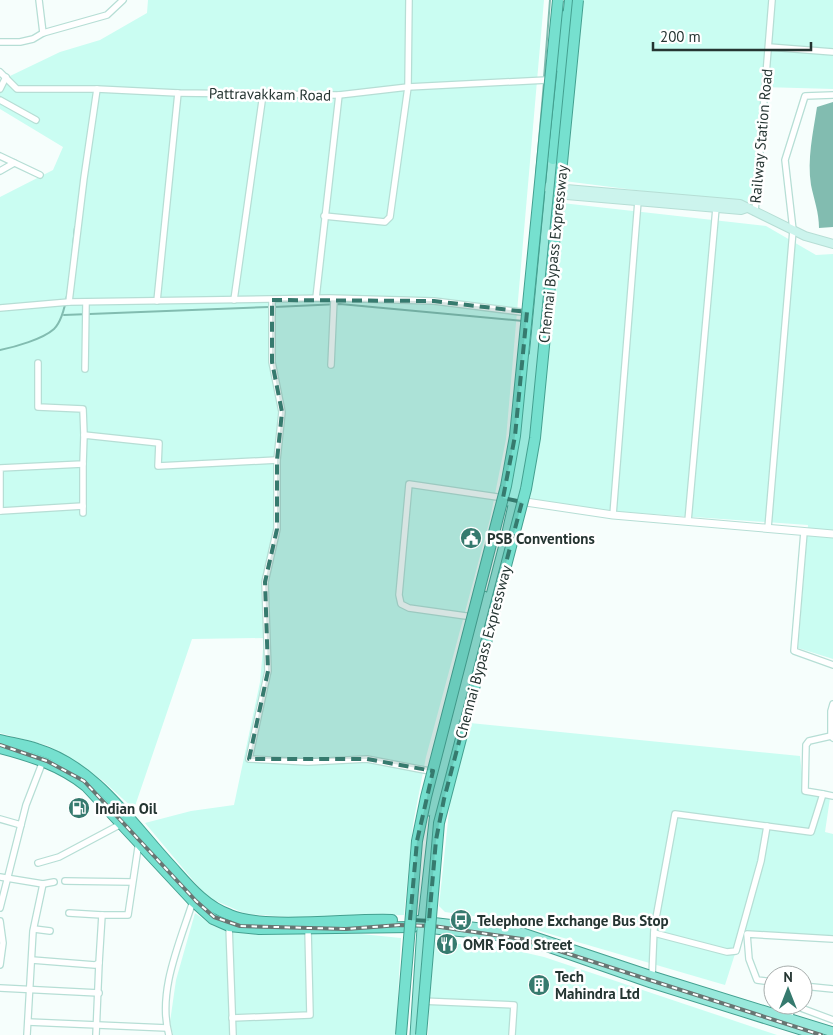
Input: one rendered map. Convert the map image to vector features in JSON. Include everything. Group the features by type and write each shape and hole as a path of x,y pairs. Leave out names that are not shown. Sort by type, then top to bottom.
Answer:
{"highway":[{"name":"Chennai Bypass Expressway","path":"401,1035 419,832 426,798 506,486 515,436 557,0"},
{"path":"549,158 563,0"},
{"path":"549,158 570,0"},
{"name":"Chennai Bypass Expressway","path":"421,1035 439,823 526,489 535,438 579,0"},
{"path":"0,740 38,749 84,774 108,796 192,890 204,901 231,916 246,920 283,922 367,919 418,924"},
{"path":"0,748 43,761 72,775 86,786 123,823 193,901 213,919 229,926 242,929 308,929 418,924"}],"main road":[{"path":"549,158 540,150 545,81 557,0"},
{"path":"549,158 564,152 579,0"},
{"path":"416,1035 421,846 437,773 525,451 529,313 549,158"},
{"path":"546,190 716,208 741,210 747,208"},
{"path":"546,190 740,204 793,230 833,244"},
{"path":"406,1035 418,924 435,812 511,500"},
{"path":"418,924 523,933 607,964 817,1035"},
{"path":"607,964 833,1032"}],"street":[{"path":"39,0 43,33"},
{"path":"0,42 20,42 33,39 43,33 107,15 123,0"},
{"path":"324,216 388,221 408,87 409,0"},
{"name":"Railway Station Road","path":"755,212 772,0"},
{"path":"768,47 833,52"},
{"name":"Pattravakkam Road","path":"0,72 17,89 97,89 178,93 339,95 408,87 545,81"},
{"path":"0,89 6,78"},
{"path":"69,302 97,89"},
{"path":"156,300 178,93"},
{"path":"234,300 263,94"},
{"path":"316,298 339,95"},
{"path":"768,528 793,230 785,160 805,96 833,95"},
{"path":"0,100 36,120"},
{"path":"0,156 40,175"},
{"path":"0,171 14,163"},
{"path":"614,515 638,200"},
{"path":"688,521 716,208"},
{"path":"0,308 69,302 156,300 234,300 272,304 316,298 434,301 529,313"},
{"path":"330,366 334,299"},
{"path":"85,369 86,302"},
{"path":"272,304 272,362 282,412 277,460 277,529 265,582 264,611 269,660 249,759 308,762 367,759 437,773"},
{"path":"38,363 38,407 83,409 82,513"},
{"path":"84,435 159,443 158,466 277,460"},
{"path":"82,506 0,511 0,468 83,464"},
{"path":"478,618 409,608 401,604 399,595 409,484 614,515 833,534"},
{"path":"804,532 794,651 833,665"},
{"path":"833,704 831,710 832,737 809,741 806,745 805,791 833,796"},
{"path":"0,908 3,877 43,761"},
{"path":"652,976 654,933 675,814 812,832 823,794"},
{"path":"0,819 21,825"},
{"path":"38,863 59,857 123,823"},
{"path":"654,933 727,952 736,952 761,861 767,826"},
{"path":"69,913 128,915 138,841"},
{"path":"3,877 43,884 54,882"},
{"path":"65,881 132,882"},
{"path":"27,1035 34,930 43,884"},
{"path":"169,1035 165,1020 170,974 193,901"},
{"path":"96,1035 102,914"},
{"path":"0,923 3,943 0,961"},
{"path":"229,926 233,1035"},
{"path":"232,1018 310,1015 308,929"},
{"path":"34,930 50,931"},
{"path":"763,981 757,980 749,959 747,934 833,939"},
{"path":"32,960 96,965 99,963"},
{"path":"813,987 833,989"},
{"path":"0,988 99,993"},
{"path":"417,1001 514,1005 512,1035"},
{"path":"789,1019 793,1005 833,1020"},
{"path":"28,1022 97,1023 167,1028"}],"highlighted area":[{"path":"272,300 434,301 527,312 515,436 503,498 522,502 444,799 436,840 429,921 410,920 417,841 433,771 367,759 249,759 268,671 265,582 277,529 277,460 282,412 272,362"}],"shaded area":[{"path":"148,0 544,0 506,439 490,519 426,757 413,824 404,915 302,918 246,914 207,897 145,823 191,811 234,805 260,682 264,638 192,639 134,809 102,780 49,746 0,733 0,197 53,170 63,147 0,109 0,88 10,76 60,52 100,40 147,13"},
{"path":"582,0 833,0 833,89 762,87 752,205 564,181"},
{"path":"833,102 833,227 819,228 810,175 811,146 817,107"},
{"path":"562,203 766,226 816,255 833,254 833,659 798,648 808,525 608,511 527,500"},
{"path":"470,723 800,756 804,793 830,798 825,832 833,834 833,938 742,932 725,985 502,920 445,912 439,906 451,792"},
{"path":"195,913 213,926 241,933 361,934 401,938 396,1035 173,1035 170,1022 176,980"},
{"path":"432,942 501,947 544,957 777,1035 428,1035"}],"waterway":[{"path":"544,78 550,0"},
{"path":"536,175 544,82"},
{"path":"0,350 21,345 43,336 54,329 59,321 67,296 75,227"},
{"path":"274,307 340,304 523,321"},
{"path":"64,315 269,307"}],"railway":[{"path":"0,745 47,761 84,781 196,901 214,917 240,926 346,929 400,925 433,926 522,939 821,1035"}],"place":[{"name":"PSB Conventions","path":"471,538"},
{"name":"Indian Oil","path":"79,808"},
{"name":"Telephone Exchange Bus Stop","path":"461,920"},
{"name":"OMR Food Street","path":"447,944"},
{"name":"Tech Mahindra Ltd","path":"539,985"}]}
